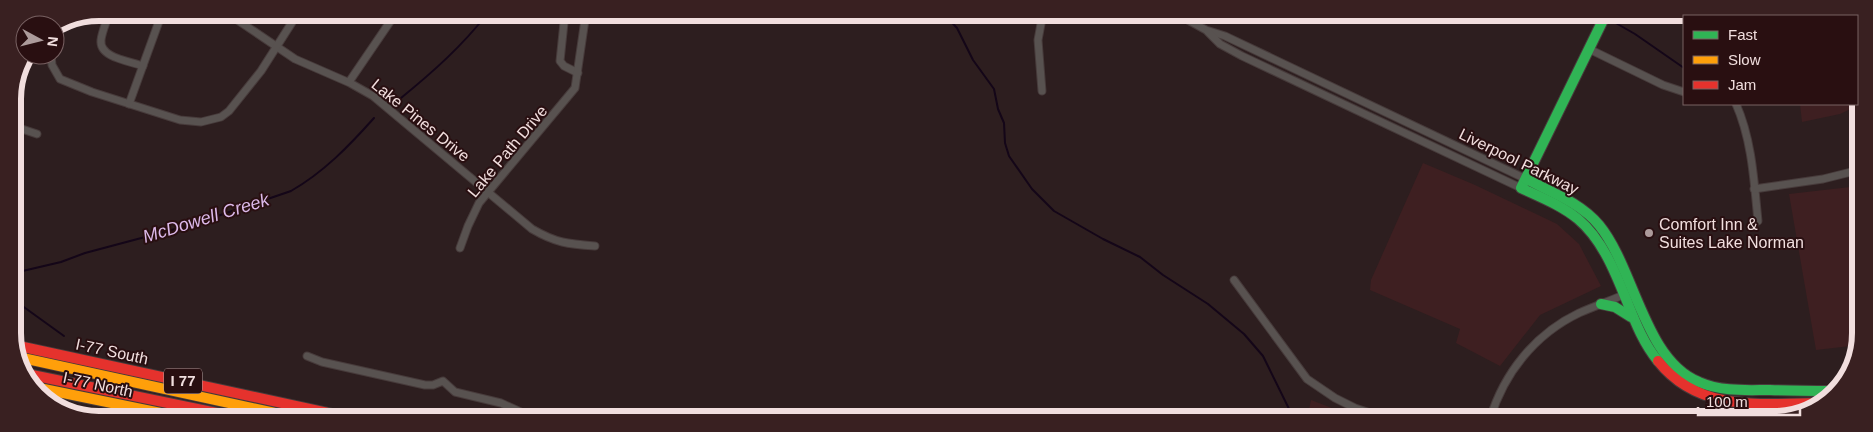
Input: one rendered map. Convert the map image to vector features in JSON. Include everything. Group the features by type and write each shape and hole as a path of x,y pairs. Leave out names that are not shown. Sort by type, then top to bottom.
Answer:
{"main road":[{"path":"1524,184 1602,21"},
{"name":"Liverpool Parkway","path":"1524,184 1569,212 1590,230 1662,352 1679,369 1704,385 1726,390 1825,391"},
{"name":"Liverpool Parkway","path":"1628,293 1633,318 1643,340 1656,362 1677,382 1711,400 1734,403 1808,403"},
{"path":"1601,304 1620,309 1633,318"},
{"name":"I-77 South","path":"23,347 319,411"},
{"name":"I 77","path":"26,359 266,411"},
{"name":"I 77","path":"34,375 206,411"},
{"name":"I-77 North","path":"44,388 152,411"}],"street":[{"path":"106,21 101,39 103,49 109,54 143,66"},
{"path":"129,104 159,21"},
{"name":"Lake Pines Drive","path":"239,21 295,59 349,82 373,96 532,229 564,244 595,246"},
{"path":"52,65 60,80 180,120 200,122 221,118 229,111 261,71 292,21"},
{"path":"349,82 391,21"},
{"path":"564,21 560,61 564,66 578,73"},
{"name":"Lake Path Drive","path":"460,248 479,204 575,88 585,21"},
{"path":"1042,21 1038,40 1042,91"},
{"name":"Liverpool Parkway","path":"1190,21 1206,30 1220,44 1242,56 1524,184"},
{"path":"1588,49 1663,85 1683,92"},
{"path":"1736,105 1747,133 1758,220"},
{"path":"21,129 37,134"},
{"path":"1754,189 1823,179 1852,172"},
{"path":"1234,280 1307,379 1335,398 1365,411"},
{"path":"1493,411 1505,384 1526,353 1558,325 1578,314 1628,293"},
{"path":"307,356 322,362 425,385 434,385 443,381 454,392 501,403 519,411"}],"shaded area":[{"path":"1800,105 1852,105 1852,108 1840,114 1802,122"},
{"path":"1423,163 1475,185 1557,224 1579,244 1601,286 1540,315 1500,366 1456,343 1460,329 1370,290 1371,280"},
{"path":"1852,187 1852,333 1850,346 1816,350 1789,194"},
{"path":"1311,400 1339,411 1309,411"}],"waterway":[{"name":"McDowell Creek","path":"401,98 447,58 481,21"},
{"path":"950,21 957,28 973,60 994,89 998,109 1004,123 1005,143 1009,156 1032,189 1054,211 1103,239 1140,257 1163,275 1208,304 1244,334 1263,356 1290,411"},
{"name":"McDowell Creek","path":"1612,21 1635,34 1683,67"},
{"name":"McDowell Creek","path":"21,271 61,262 85,253 194,224 291,191 314,176 336,158 374,118"},
{"path":"21,305 64,336"}],"traffic: fast":[{"path":"1603,21 1521,188 1565,210 1587,227 1595,237 1613,269 1641,334 1658,361"},
{"path":"1526,179 1575,204 1599,225 1622,265 1653,334 1665,354 1680,371 1699,382 1725,389 1825,391"},
{"path":"1601,304 1615,307 1631,317"}],"traffic: slow":[{"path":"26,359 266,411"},
{"path":"46,389 151,411"}],"traffic: jam":[{"path":"23,347 319,411"},
{"path":"1658,361 1674,377 1692,389 1711,397 1731,402 1752,404 1807,403"},
{"path":"34,375 207,411"}],"place":[{"name":"Comfort Inn & Suites Lake Norman","path":"1649,233"}]}
